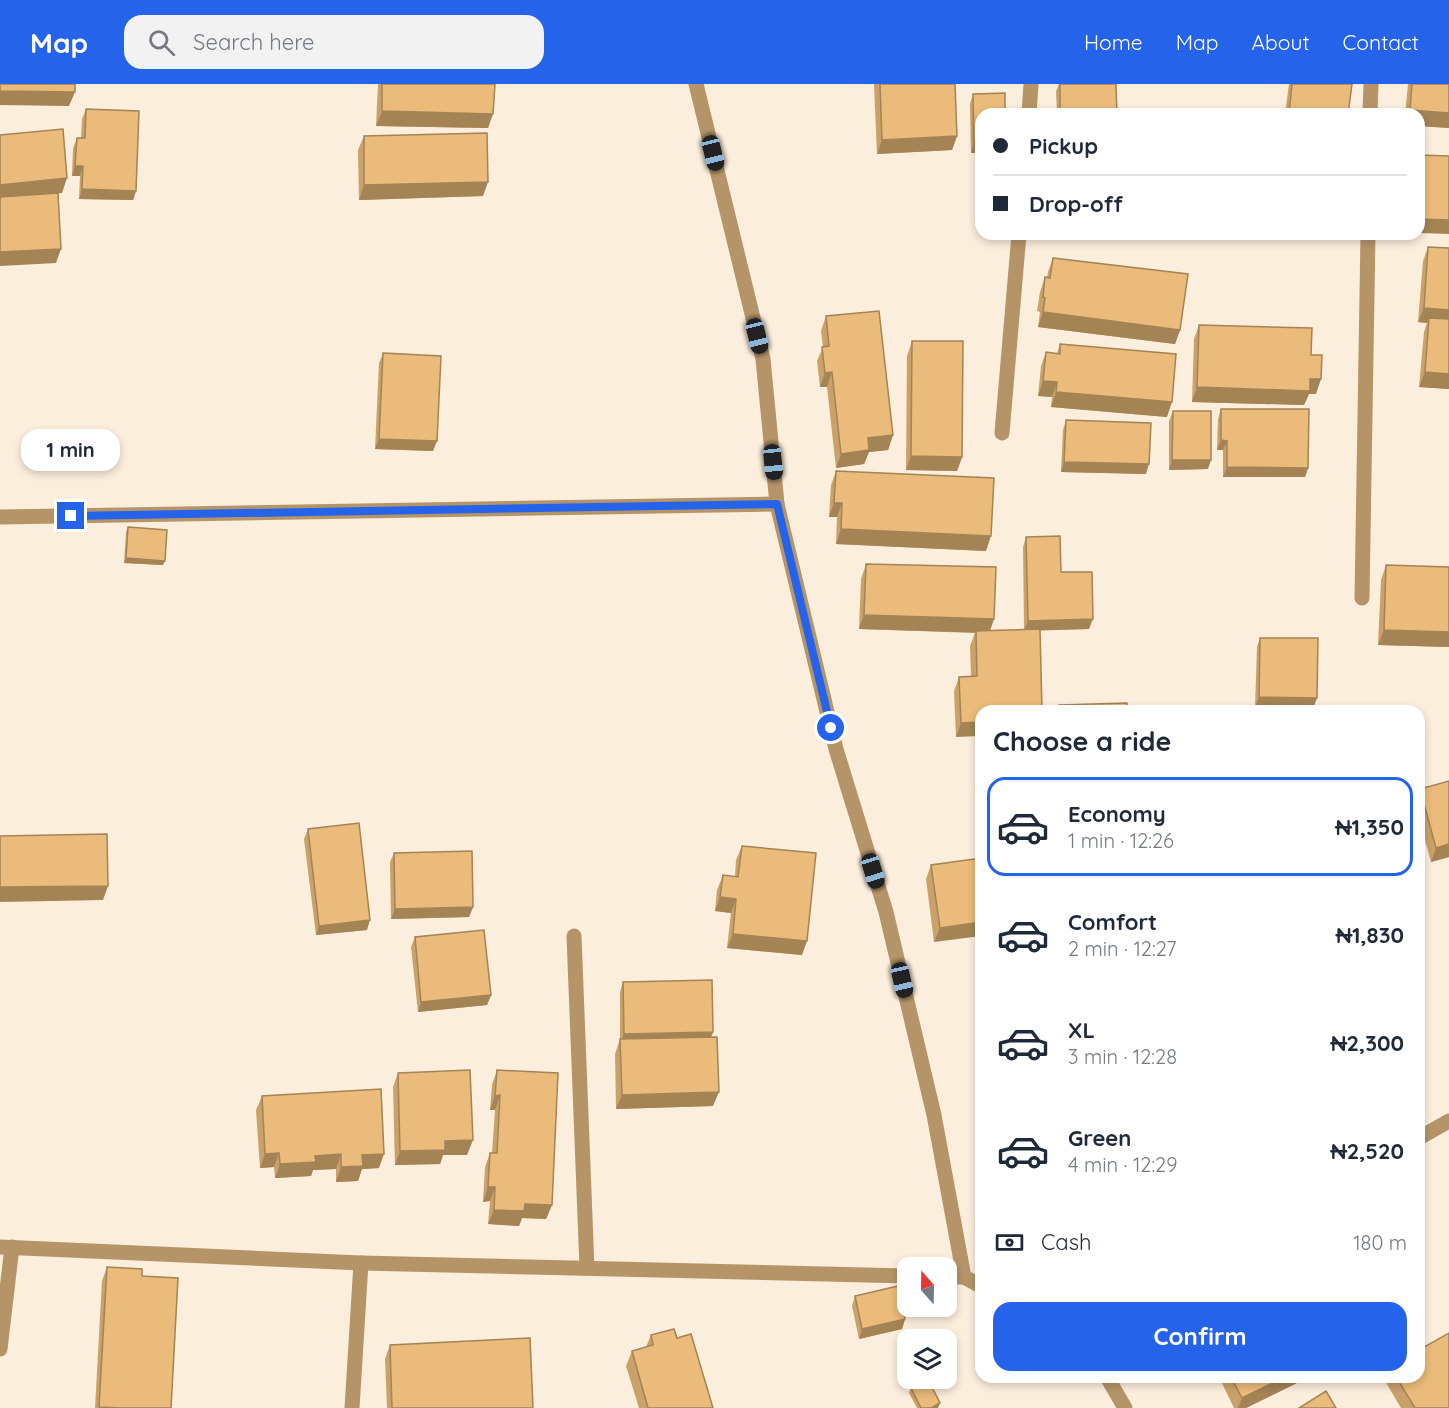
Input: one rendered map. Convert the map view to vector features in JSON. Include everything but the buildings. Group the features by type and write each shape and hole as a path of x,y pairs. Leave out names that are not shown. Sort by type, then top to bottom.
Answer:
{"street":[{"path":"696,84 763,359 777,504 836,749 886,912 934,1115 964,1277"},
{"path":"1030,108 1032,84"},
{"path":"1370,108 1371,84"},
{"path":"1002,433 1018,240"},
{"path":"1362,598 1368,240"},
{"path":"0,517 777,504"},
{"path":"574,936 587,1268"},
{"path":"1425,1134 1449,1121"},
{"path":"0,1349 6,1247 361,1263 897,1276"},
{"path":"352,1408 361,1263"},
{"path":"957,1277 964,1277 975,1283"},
{"path":"1110,1383 1125,1408"}],"route":[{"path":"71,516 777,504 831,728"}]}
